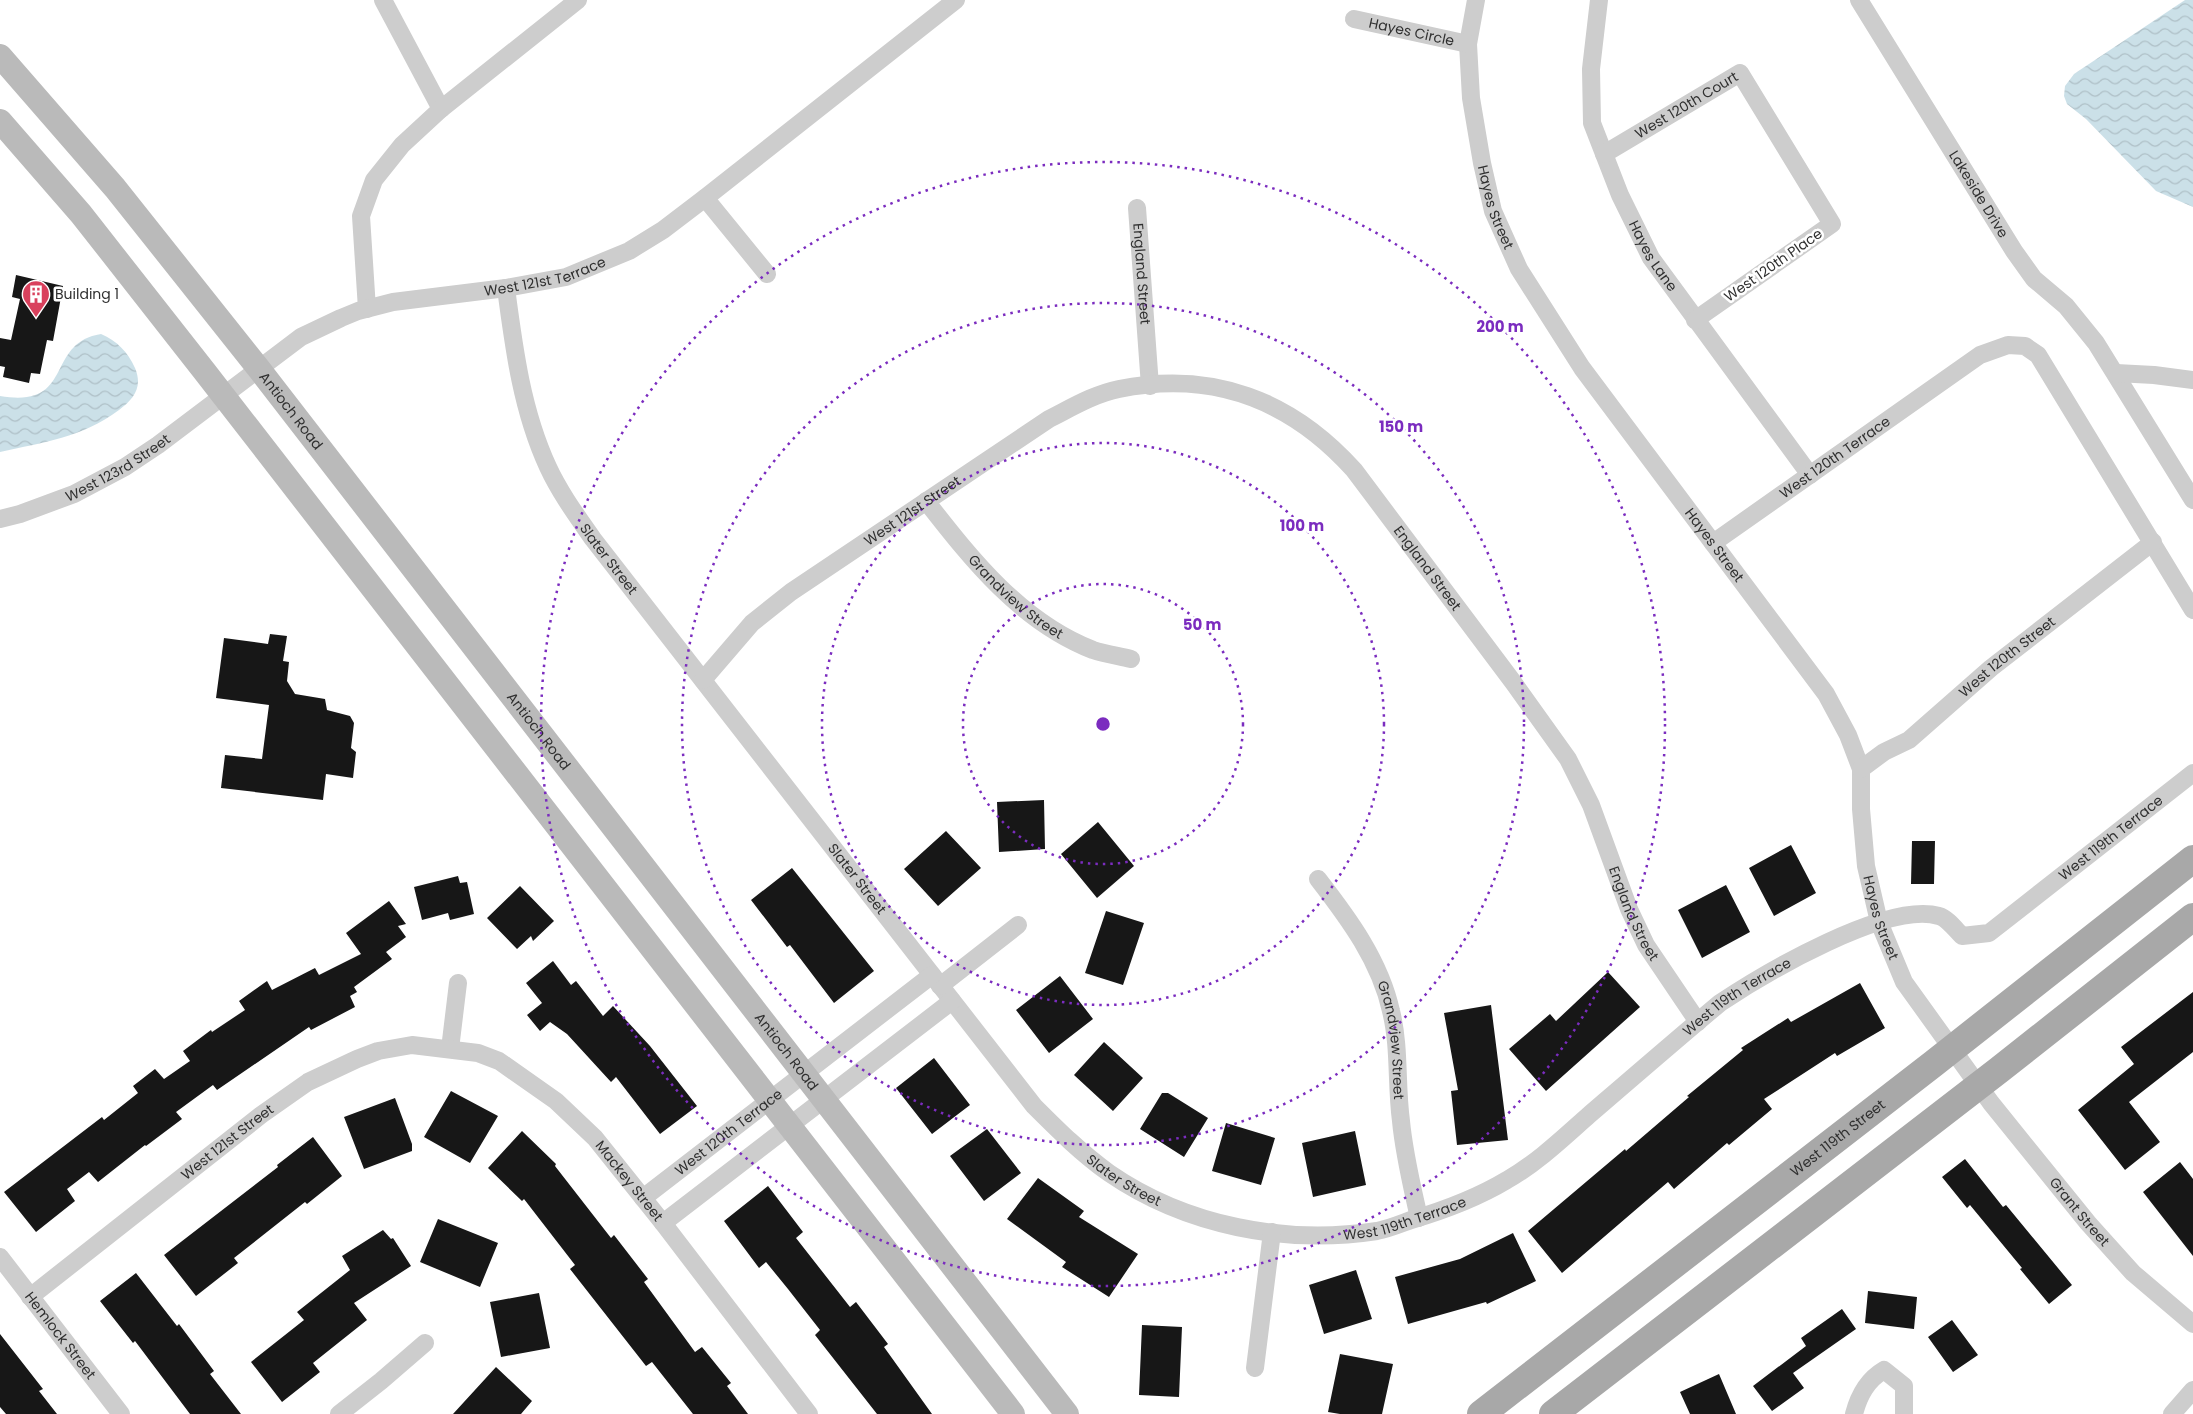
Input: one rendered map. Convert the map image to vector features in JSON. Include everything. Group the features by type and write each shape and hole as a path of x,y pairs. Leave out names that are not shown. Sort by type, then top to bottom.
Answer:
{"main road":[{"name":"Antioch Road","path":"0,56 115,188 259,370 1067,1414"},
{"path":"0,121 80,214 224,396 1013,1414"},
{"name":"West 119th Street","path":"1480,1414 1952,1049 2193,859"},
{"path":"1553,1414 2193,917"}],"street":[{"path":"383,0 441,109"},
{"path":"367,308 361,216 374,180 402,145 441,109 578,0"},
{"name":"West 121st Terrace","path":"224,396 301,337 367,308 394,302 506,288 566,277 629,251 663,230 705,198 956,0"},
{"name":"Hayes Street","path":"1476,0 1468,44 1471,98 1484,173 1493,211 1519,269 1582,368 1826,694 1848,734 1861,769 1866,866 1878,922 1904,982 1978,1085"},
{"name":"Hayes Lane","path":"1599,0 1591,68 1592,124 1620,195 1651,258 1810,475"},
{"name":"Lakeside Drive","path":"1860,0 2014,251 2034,280 2066,306 2096,343 2193,500"},
{"name":"Hayes Circle","path":"1354,19 1468,44"},
{"name":"West 120th Court","path":"1604,154 1740,73 1790,153"},
{"name":"West 120th Place","path":"1695,320 1832,224 1790,153"},
{"path":"705,198 768,274"},
{"name":"England Street","path":"1137,208 1150,386 1179,383 1212,387 1252,397 1271,405 1307,426 1334,448 1354,470 1513,682 1568,760 1590,805 1629,909 1646,945 1698,1022"},
{"name":"Slater Street","path":"506,288 518,370 530,421 548,468 574,512 593,539 1034,1106 1085,1155 1142,1192 1190,1214 1252,1230 1272,1232"},
{"name":"West 120th Terrace","path":"1713,543 1980,355 2008,346 2025,346 2038,355 2156,546"},
{"path":"2116,373 2193,380"},
{"name":"West 121st Street","path":"703,680 752,623 791,592 1049,418 1086,400 1118,389 1150,386"},
{"name":"West 123rd Street","path":"0,519 20,514 74,494 125,467 224,396"},
{"name":"Grandview Street","path":"926,501 966,552 1009,596 1027,611 1048,627 1073,640 1095,650 1131,659"},
{"path":"2156,546 2193,610"},
{"name":"West 120th Street","path":"1861,769 1884,752 1910,740 1991,668 2156,546"},
{"name":"West 119th Terrace","path":"1272,1232 1326,1236 1379,1230 1472,1200 1509,1179 1546,1152 1720,1003 1751,982 1800,956 1878,922 1918,913 1942,916 1962,936 1989,932 2193,773"},
{"name":"Grandview Street","path":"1318,879 1363,942 1377,969 1391,1009 1398,1056 1400,1119 1420,1218"},
{"name":"West 120th Terrace","path":"643,1198 804,1074 936,980 1018,925"},
{"path":"450,1049 458,983"},
{"path":"663,1223 952,1002"},
{"name":"West 121st Street","path":"30,1297 261,1115 308,1082 378,1051 412,1045 450,1049"},
{"name":"Mackey Street","path":"450,1049 478,1053 500,1061 556,1101 595,1138 663,1223 809,1414"},
{"name":"Grant Street","path":"1978,1085 2109,1247 2133,1273 2193,1324"},
{"path":"1255,1368 1272,1232"},
{"name":"Hemlock Street","path":"0,1257 121,1414"},
{"path":"339,1414 381,1382 425,1342"},
{"path":"1854,1414 1859,1396 1876,1375 1884,1370 1904,1386 1904,1414"},
{"path":"2172,1414 2193,1390"}],"water":[{"path":"2185,0 2193,0 2193,207 2156,191 2086,119 2067,104 2064,96 2065,86 2074,74"},
{"path":"101,334 121,348 135,368 138,381 133,397 119,410 91,427 62,438 0,452 0,396 24,397 40,393 58,373 72,349 83,340"}],"building":[{"name":"Building 1","path":"16,275 63,286 53,341 47,340 40,374 31,373 29,383 3,377 5,367 0,366 0,338 11,340 20,299 12,297"},
{"path":"270,634 287,636 283,661 289,662 287,681 295,694 325,699 327,710 350,716 354,723 351,748 356,752 353,778 326,774 323,800 221,788 225,755 262,759 269,705 216,698 224,638 268,644"},
{"path":"1044,800 1045,849 999,852 997,802"},
{"path":"1098,822 1134,866 1097,898 1061,854"},
{"path":"946,831 981,868 938,906 904,869"},
{"path":"1912,841 1935,841 1934,884 1911,884"},
{"path":"1791,845 1816,893 1774,916 1749,868"},
{"path":"792,868 874,971 834,1003 790,945 787,947 751,900"},
{"path":"458,876 460,883 467,882 474,914 450,920 448,913 422,920 414,887"},
{"path":"1726,885 1750,932 1702,958 1678,910"},
{"path":"520,886 554,921 533,941 531,936 517,949 487,918"},
{"path":"389,901 406,924 398,926 406,937 386,952 392,959 354,987 357,992 350,996 355,1007 311,1030 309,1027 217,1090 213,1085 176,1112 182,1119 98,1182 89,1172 67,1189 75,1201 36,1232 4,1192 102,1117 104,1120 138,1093 133,1086 155,1069 164,1079 190,1061 183,1051 211,1030 212,1032 245,1010 239,1001 267,981 272,990 315,968 319,975 361,954 346,933"},
{"path":"1106,911 1144,923 1123,985 1085,973"},
{"path":"553,961 571,985 576,981 603,1016 613,1006 650,1046 697,1106 660,1134 616,1077 611,1082 567,1034 550,1022 540,1031 527,1015 542,1003 526,983"},
{"path":"1608,972 1640,1007 1546,1091 1509,1049 1550,1014 1556,1021"},
{"path":"1060,976 1093,1019 1049,1053 1016,1010"},
{"path":"1860,983 1885,1028 1837,1056 1835,1053 1764,1099 1772,1109 1729,1145 1727,1143 1674,1189 1668,1182 1562,1273 1528,1231 1689,1097 1687,1096 1743,1050 1741,1048 1788,1018 1791,1022"},
{"path":"2193,992 2193,1052 2129,1102 2160,1142 2125,1170 2078,1110 2134,1064 2121,1047"},
{"path":"1491,1005 1508,1140 1457,1145 1451,1091 1458,1090 1444,1013"},
{"path":"1104,1042 1143,1078 1113,1111 1074,1075"},
{"path":"934,1058 970,1105 932,1134 896,1088"},
{"path":"451,1091 498,1116 470,1163 424,1137"},
{"path":"1162,1093 1168,1093 1208,1118 1184,1157 1140,1129"},
{"path":"395,1098 412,1144 412,1151 364,1169 344,1117"},
{"path":"1226,1123 1275,1138 1261,1185 1212,1171"},
{"path":"987,1129 1021,1173 984,1201 950,1156"},
{"path":"522,1131 556,1164 555,1166 611,1238 614,1235 648,1279 644,1282 695,1352 702,1347 731,1383 727,1386 748,1414 693,1414 652,1362 646,1366 570,1269 575,1265 524,1199 522,1201 488,1168"},
{"path":"1355,1131 1366,1185 1313,1197 1302,1143"},
{"path":"313,1137 342,1176 307,1204 305,1202 234,1258 238,1263 196,1296 164,1255 278,1167 277,1165"},
{"path":"1965,1159 2003,1207 2006,1205 2072,1285 2049,1304 1970,1205 1967,1208 1942,1177"},
{"path":"2180,1162 2193,1179 2193,1256 2143,1192"},
{"path":"1038,1178 1084,1211 1079,1217 1138,1254 1109,1297 1062,1267 1066,1262 1007,1219"},
{"path":"768,1186 803,1232 796,1238 850,1307 856,1302 888,1344 884,1347 932,1414 877,1414 815,1335 820,1330 788,1289 766,1262 759,1268 724,1221"},
{"path":"438,1219 498,1243 480,1287 420,1262"},
{"path":"383,1230 391,1239 393,1238 411,1266 354,1303 367,1320 313,1363 320,1372 282,1402 251,1362 304,1320 297,1312 350,1270 342,1256"},
{"path":"1513,1233 1536,1281 1487,1304 1486,1302 1408,1324 1395,1277 1460,1259"},
{"path":"1356,1270 1372,1319 1324,1334 1309,1285"},
{"path":"136,1273 177,1326 179,1324 214,1371 210,1374 241,1414 190,1414 135,1341 133,1343 100,1301"},
{"path":"1868,1291 1917,1297 1914,1329 1865,1323"},
{"path":"539,1293 550,1348 501,1357 490,1302"},
{"path":"1842,1309 1856,1329 1793,1373 1804,1388 1772,1411 1753,1386 1806,1346 1801,1338"},
{"path":"1952,1320 1978,1355 1953,1372 1928,1337"},
{"path":"1142,1325 1182,1327 1179,1397 1139,1395"},
{"path":"0,1334 43,1389 39,1391 57,1414 6,1414 0,1407"},
{"path":"1340,1354 1393,1364 1382,1414 1340,1414 1328,1412"},
{"path":"496,1367 532,1401 521,1414 453,1414"},
{"path":"1719,1374 1736,1414 1690,1414 1680,1392"}],"place":[{"name":"Building 1","path":"36,318"}]}
